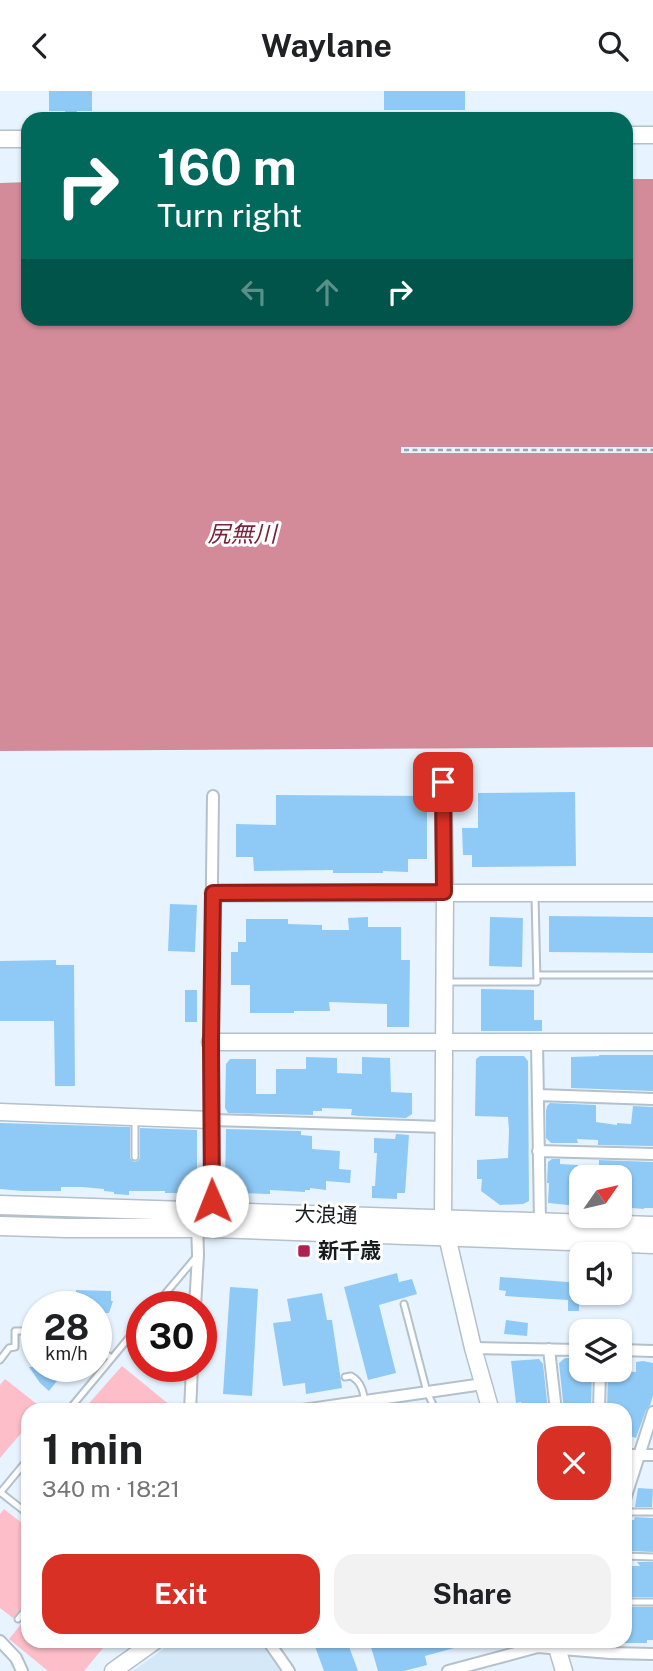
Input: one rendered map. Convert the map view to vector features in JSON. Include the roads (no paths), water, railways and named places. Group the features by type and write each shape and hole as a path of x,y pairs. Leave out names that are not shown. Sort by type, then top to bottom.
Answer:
{"main road":[{"name":"大浪通","path":"0,1205 448,1238 653,1244"},
{"name":"大浪通","path":"0,1226 67,1228 204,1220 443,1219 653,1226"}],"street":[{"path":"633,135 653,135"},
{"path":"0,139 21,139"},
{"path":"443,782 443,1219 473,1349 489,1403"},
{"path":"196,1291 211,1120 214,796"},
{"path":"213,893 653,893"},
{"path":"211,1042 653,1042"},
{"path":"537,1042 540,1223"},
{"path":"538,1095 653,1099"},
{"path":"0,1112 443,1128"},
{"path":"538,1151 653,1154"},
{"path":"473,1349 569,1350"},
{"path":"549,1349 555,1403"},
{"path":"632,1350 653,1351"},
{"path":"190,1403 191,1382"},
{"path":"599,1403 600,1382"},
{"path":"378,1403 427,1392 483,1384"},
{"path":"632,1477 653,1412"},
{"path":"632,1455 653,1455"},
{"path":"0,1641 16,1658 22,1671"},
{"path":"113,1671 145,1648"},
{"path":"273,1648 289,1671"},
{"path":"448,1671 534,1648"},
{"path":"558,1648 564,1671"},
{"path":"614,1648 652,1657"}],"lane":[{"path":"443,982 537,982 535,892"},
{"path":"537,975 653,975"},
{"path":"135,1117 135,1157"},
{"path":"168,1291 198,1255"},
{"path":"404,1304 432,1403"},
{"path":"0,1360 9,1348 15,1347 15,1331 21,1331"},
{"path":"112,1357 126,1341"},
{"path":"345,1377 351,1376 359,1383 364,1403"},
{"path":"74,1403 92,1382"},
{"path":"21,1467 0,1492 21,1508"},
{"path":"632,1511 653,1512"},
{"path":"632,1556 653,1557"},
{"path":"632,1602 653,1602"},
{"path":"18,1619 21,1615"}],"water":[{"name":"尻無川","path":"633,179 653,179 653,747 0,751 0,183 21,182 21,326 633,326"}],"place":[{"name":"新千歳","path":"304,1251"}]}
